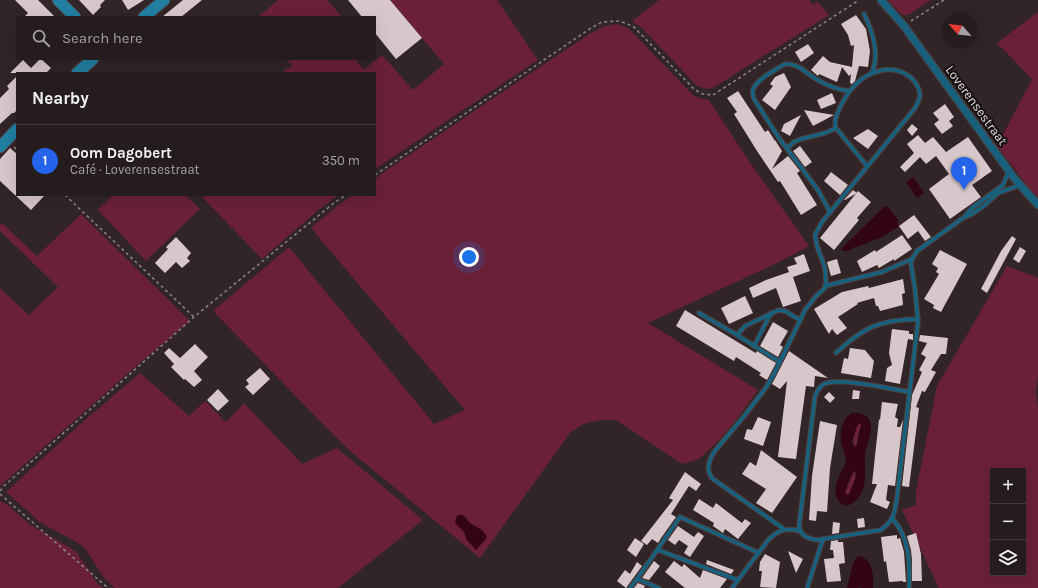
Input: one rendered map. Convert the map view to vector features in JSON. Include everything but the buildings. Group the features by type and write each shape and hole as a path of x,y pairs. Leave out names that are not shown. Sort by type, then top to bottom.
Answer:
{"main road":[{"path":"58,0 74,16"},
{"path":"145,16 164,0"},
{"path":"79,72 92,60"},
{"path":"0,147 16,130"}],"street":[{"name":"Loverensestraat","path":"881,0 904,26 1009,171 1038,205"}],"lane":[{"path":"864,14 875,45 875,66 872,73"},
{"path":"830,212 818,190 779,138 752,94 753,89 758,82 785,64 790,64 801,68 830,86 849,92"},
{"path":"784,529 713,479 710,476 708,467 714,452 746,415 765,389 773,376 805,310 812,300 825,288 825,268 817,246 815,235 825,217 915,108 919,100 919,89 911,77 902,72 881,70 872,73 861,80 849,92 836,116 834,125 867,166"},
{"path":"787,148 794,142 801,139 825,133 836,128"},
{"path":"963,218 985,205 998,193 1009,171"},
{"path":"910,392 866,384 835,381 824,384 816,392 799,527 803,535 810,539 817,540 881,530 888,525 895,513 910,392 918,319 911,264 912,259 917,252 963,218 972,208 1003,185"},
{"path":"998,193 1020,185"},
{"path":"825,286 882,272 912,259"},
{"path":"737,335 745,326 779,310 785,311 800,320"},
{"path":"699,313 780,362"},
{"path":"754,346 771,313"},
{"path":"836,354 852,339 873,326 900,320 918,319"},
{"path":"630,588 680,517 758,553"},
{"path":"892,518 903,534 908,554 910,570 909,588"},
{"path":"732,588 776,532 788,528 800,531"},
{"path":"807,588 823,539"},
{"path":"658,550 738,580"},
{"path":"637,579 659,588"}],"path":[{"path":"376,174 602,22 619,21 633,26 695,90 703,94 713,95 859,0"},
{"path":"904,26 944,0"},
{"path":"66,196 194,317"},
{"path":"108,588 0,493 4,486 194,317 345,196"}],"shaded area":[{"path":"278,0 327,0 341,16 259,16"},
{"path":"390,0 497,0 538,60 376,168 376,72 283,72 292,65 287,60 356,60 364,70 382,55 413,90 444,64"},
{"path":"659,0 809,0 813,5 817,1 829,15 716,86 707,89 697,86 642,28 632,21"},
{"path":"888,0 931,0 908,15 902,15"},
{"path":"1038,12 1038,197 1029,188 997,146 1032,79 997,43"},
{"path":"617,24 628,28 693,95 709,100 749,161 809,246 777,263 648,323 758,390 720,439 699,459 682,464 616,420 600,420 583,424 570,433 480,558 350,451 213,311 289,247 434,424 465,410 311,228 351,196 376,196 376,178 591,33 606,26","holes":["466,517 468,522 476,526 465,534 464,530"]},
{"path":"913,177 924,193 917,198 906,182"},
{"path":"112,196 187,196 200,209 146,261 98,210"},
{"path":"201,196 337,196 316,212 262,259"},
{"path":"887,206 898,220 898,227 880,238 847,251 843,251 841,249 884,207"},
{"path":"81,214 190,321 0,486 0,288 29,315 58,287 0,231 0,226 2,223 37,256"},
{"path":"1007,266 1038,278 1038,374 1036,392 1038,410 1038,588 939,588 902,510 916,505 916,491 937,386"},
{"path":"140,373 189,416 205,401 226,422 244,403 302,464 337,448 423,520 338,588 115,588 105,579 84,547 41,523 6,492 79,425"},
{"path":"851,413 859,413 866,416 871,424 871,429 865,453 865,483 861,495 857,500 847,505 838,500 836,497 836,489 837,481 846,461 841,441 841,432 843,424","holes":["860,423 861,426 857,445 855,447 852,442 857,426","854,471 856,473 855,479 848,495 845,493"]},
{"path":"860,423 861,426 855,448 854,435 856,428"},
{"path":"854,471 856,476 848,495 845,493"},
{"path":"0,501 6,504 32,526 77,553 98,584 103,588 0,588"},
{"path":"458,515 464,516 487,537 476,550 466,539 462,530 455,523"},
{"path":"858,556 867,560 872,568 873,588 847,588 853,563"}],"place":[{"name":"Oom Dagobert","path":"964,190"}]}
